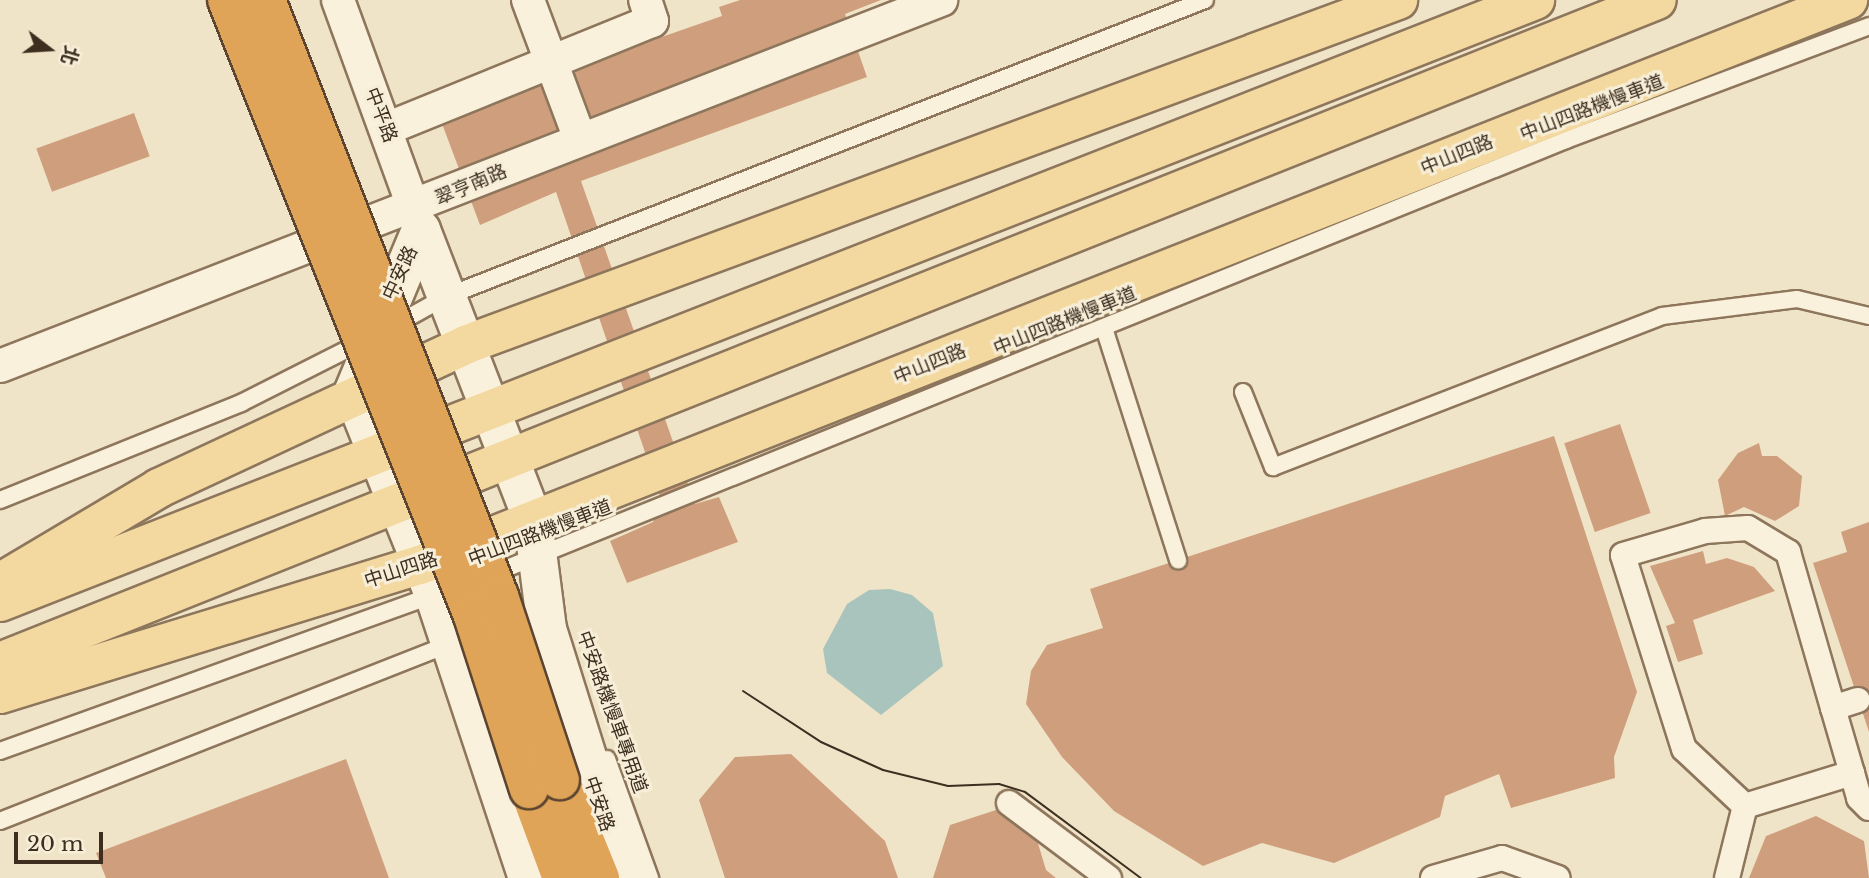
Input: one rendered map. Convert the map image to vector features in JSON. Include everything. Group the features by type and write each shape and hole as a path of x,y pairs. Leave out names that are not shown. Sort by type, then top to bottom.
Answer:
{"highway":[{"path":"227,0 472,616 544,784 594,878"},
{"path":"266,0 499,596 544,784 560,878"},
{"path":"544,784 600,878"}],"main road":[{"path":"0,583 159,488 353,393 466,345 1398,0"},
{"path":"0,602 1535,0"},
{"path":"0,662 1657,0"},
{"name":"中山四路","path":"0,694 427,580 533,521 1848,0"}],"street":[{"name":"中平路","path":"338,0 419,219"},
{"path":"528,0 580,139"},
{"name":"翠亨南路","path":"0,366 419,219 580,139 941,0"},
{"path":"386,129 552,63 648,10"},
{"name":"中安路","path":"419,219 445,298 466,345 533,521 534,561 582,754 625,878"},
{"name":"中安路","path":"353,393 371,337 419,219"},
{"path":"353,393 450,644 527,878"},
{"path":"1745,806 1684,749 1623,555 1705,531 1748,528 1788,552 1852,773 1869,808"},
{"path":"1833,708 1858,700"},
{"path":"1745,806 1852,773"},
{"path":"1009,803 1109,878"},
{"path":"1727,878 1745,806"},
{"path":"1433,878 1502,858 1558,878"}],"lane":[{"path":"0,500 241,403 445,298 1205,0"},
{"name":"中山四路機慢車道","path":"0,751 427,580 534,561 1566,140 1869,26"},
{"path":"1243,392 1273,467 1662,316 1797,299 1869,316"},
{"path":"1104,328 1178,560"},
{"name":"中安路機慢車專用道","path":"534,561 650,878"},
{"path":"0,821 450,644"}],"water":[{"path":"890,589 912,595 933,613 943,666 881,715 827,673 823,649 847,604 869,590"}],"building":[{"path":"740,0 881,0 845,14 867,77 581,181 695,504 719,497 738,542 627,583 610,541 653,522 660,496 556,192 480,225 441,121 541,79 722,16 719,7"},
{"path":"134,113 150,156 52,192 36,149"},
{"path":"1620,424 1651,513 1595,532 1564,443"},
{"path":"1554,436 1637,692 1614,757 1615,778 1511,808 1499,774 1445,796 1440,817 1334,863 1262,843 1203,866 1114,811 1062,757 1026,704 1031,671 1047,645 1103,628 1090,589"},
{"path":"1759,443 1762,456 1777,456 1802,476 1799,506 1775,521 1744,507 1725,516 1718,480 1738,453"},
{"path":"1869,522 1869,732 1813,563 1847,552 1841,532"},
{"path":"1703,551 1706,564 1727,558 1754,567 1775,591 1693,620 1703,654 1678,662 1666,626 1675,623 1650,566"},
{"path":"791,754 885,841 898,878 725,878 699,800 735,757"},
{"path":"346,759 389,878 106,878 96,853"},
{"path":"996,810 1034,830 1046,870 1056,878 933,878 950,825"},
{"path":"1816,816 1864,841 1869,878 1749,878 1766,836"}],"tram line":[{"path":"743,691 821,742 883,770 948,786 999,784 1025,792 1141,878"}]}
